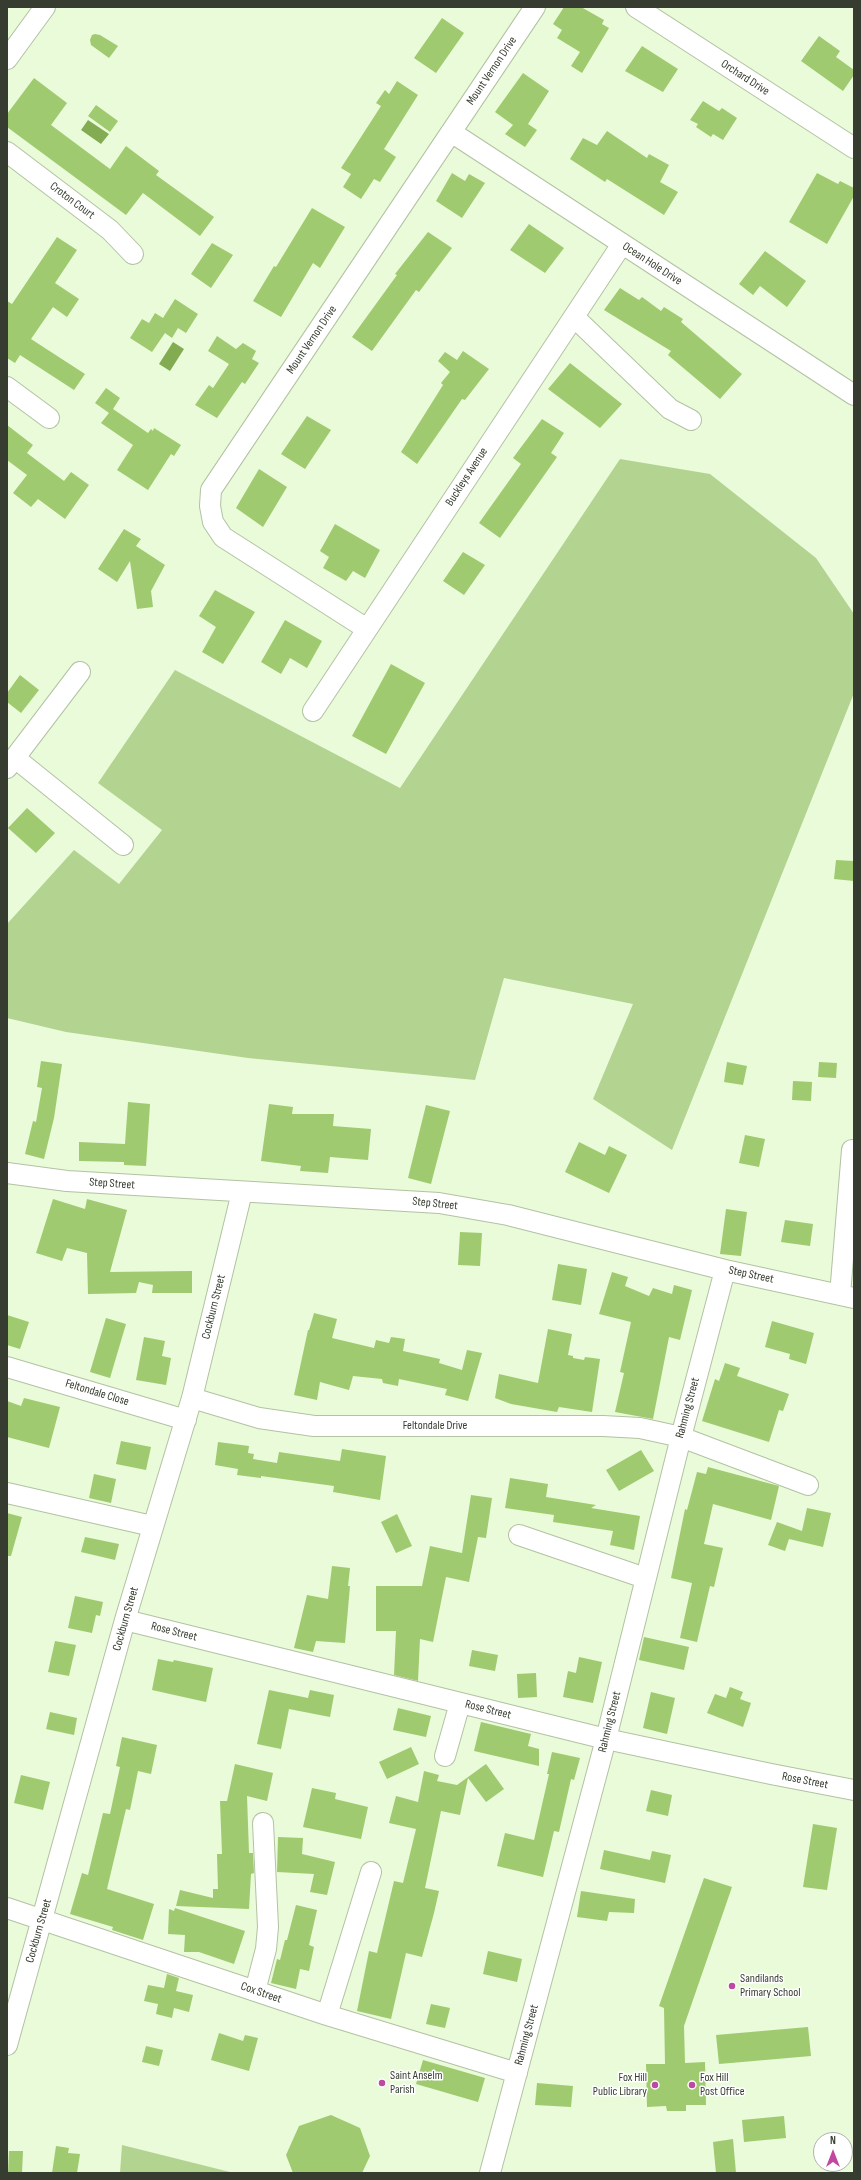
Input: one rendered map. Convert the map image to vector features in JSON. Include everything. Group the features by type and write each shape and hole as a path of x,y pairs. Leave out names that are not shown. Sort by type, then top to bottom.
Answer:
{"street":[{"path":"7,59 13,39 45,7"},
{"name":"Mount Vernon Drive","path":"367,629 223,537 213,522 210,506 211,490 535,7"},
{"name":"Orchard Drive","path":"636,7 854,148"},
{"name":"Ocean Hole Drive","path":"452,132 854,395"},
{"name":"Croton Court","path":"7,152 110,230 133,254"},
{"name":"Buckleys Avenue","path":"313,711 622,244"},
{"path":"574,317 670,409 691,420"},
{"path":"7,387 49,418"},
{"path":"80,672 11,763 122,845"},
{"path":"847,1296 852,1150"},
{"name":"Step Street","path":"7,1173 67,1181 439,1203 508,1215 725,1270 847,1296"},
{"name":"Cockburn Street","path":"7,2045 125,1620 152,1526 186,1420 242,1192"},
{"name":"Rahming Street","path":"490,2173 606,1739 680,1437 725,1270"},
{"name":"Feltondale Close","path":"7,1367 186,1420"},
{"name":"Feltondale Drive","path":"192,1398 259,1418 314,1426 603,1426 640,1428 680,1437 808,1485"},
{"path":"7,1493 152,1526"},
{"path":"519,1535 645,1578"},
{"name":"Rose Street","path":"125,1620 606,1739 854,1790"},
{"path":"445,1756 460,1703"},
{"path":"255,1991 266,1949 268,1927 264,1823"},
{"path":"327,2016 371,1872"},
{"name":"Cox Street","path":"7,1908 327,2016 517,2073"}],"shaded area":[{"path":"88,120 109,134 101,144 81,130"},
{"path":"173,342 184,349 170,371 159,364"},
{"path":"620,459 710,474 816,558 854,614 854,693 672,1150 593,1099 633,1004 504,978 475,1080 248,1058 66,1032 7,1018 7,924 74,850 119,884 162,830 98,783 175,670 400,788"},
{"path":"122,2145 230,2172 230,2173 120,2173"}],"building":[{"path":"564,7 581,7 604,20 602,24 609,28 582,73 571,66 580,52 557,38 562,30 553,24"},
{"path":"442,18 464,33 436,73 414,58"},
{"path":"92,35 100,35 118,46 109,58 91,45 90,40"},
{"path":"819,36 840,51 836,57 854,70 854,75 843,91 801,61"},
{"path":"642,46 678,69 663,92 625,71"},
{"path":"523,73 549,91 528,124 537,130 525,147 505,134 513,125 495,112"},
{"path":"34,78 67,103 51,125 110,169 126,146 159,171 156,175 214,217 200,236 143,193 126,215 7,127 7,114"},
{"path":"397,81 418,95 384,149 396,157 380,182 374,179 361,199 343,187 351,174 341,168 381,106 376,103 385,90 389,94"},
{"path":"703,101 719,111 722,108 737,118 723,140 713,134 711,137 696,127 698,124 690,120"},
{"path":"96,105 118,121 110,132 88,116"},
{"path":"607,131 647,158 649,154 669,165 660,182 678,192 664,215 607,179 605,182 570,159 583,138 597,145"},
{"path":"452,173 465,181 469,174 485,183 462,218 436,201"},
{"path":"817,173 838,184 840,181 854,188 854,196 827,244 789,222"},
{"path":"312,208 345,227 320,268 313,263 281,317 253,301 274,266 276,267"},
{"path":"529,224 564,248 545,273 510,250"},
{"path":"428,232 452,248 419,292 416,290 372,351 352,337 397,275 395,274"},
{"path":"57,237 77,250 55,283 79,299 67,317 53,307 31,339 85,374 74,390 20,355 15,363 7,358 7,301 12,304"},
{"path":"212,243 233,255 211,288 191,274"},
{"path":"765,251 806,281 787,307 760,286 753,295 739,284"},
{"path":"620,288 639,300 642,297 661,311 664,307 683,319 681,322 742,374 720,399 668,355 671,351 604,310"},
{"path":"175,299 198,314 186,333 178,328 172,338 165,333 152,352 130,338 142,319 149,323 155,313 163,318"},
{"path":"217,336 236,349 243,343 256,351 252,359 259,363 245,384 242,382 217,418 195,405 209,385 213,388 229,364 208,351"},
{"path":"463,351 489,369 465,400 462,399 417,464 401,452 443,385 441,383 450,372 438,361 445,352 457,360"},
{"path":"570,363 622,404 600,428 548,389"},
{"path":"106,388 120,398 113,409 148,433 151,429 153,431 154,428 181,445 174,456 171,454 148,490 117,470 133,445 101,423 109,413 95,403"},
{"path":"307,416 331,430 305,469 281,454"},
{"path":"542,419 564,433 551,453 557,457 500,538 479,523 521,464 513,458"},
{"path":"7,425 33,445 27,453 64,481 71,472 89,485 65,519 38,499 31,507 13,493 27,475 7,460"},
{"path":"259,469 287,487 263,527 236,508"},
{"path":"335,524 380,550 365,578 353,571 346,581 323,568 329,557 320,551"},
{"path":"124,529 141,539 136,546 165,565 151,591 153,607 137,609 130,561 117,582 98,569"},
{"path":"463,552 485,565 464,595 443,581"},
{"path":"215,590 255,612 223,664 202,652 216,627 199,616"},
{"path":"285,620 322,641 307,668 290,658 281,674 261,662"},
{"path":"391,664 425,683 386,754 352,736"},
{"path":"20,675 39,690 21,713 7,702 7,693"},
{"path":"27,808 55,833 36,853 8,828"},
{"path":"836,860 854,861 854,881 834,879"},
{"path":"41,1061 62,1064 54,1118 44,1159 25,1154 33,1121 36,1122 42,1088 37,1087"},
{"path":"727,1062 747,1066 743,1085 724,1082"},
{"path":"819,1062 837,1063 836,1078 818,1077"},
{"path":"793,1081 812,1082 811,1101 792,1100"},
{"path":"128,1102 150,1104 146,1166 124,1165 124,1162 79,1161 79,1142 125,1144"},
{"path":"269,1104 293,1107 292,1114 334,1114 333,1126 371,1129 368,1160 330,1157 328,1173 300,1171 301,1166 261,1161"},
{"path":"426,1105 450,1111 431,1184 408,1178"},
{"path":"745,1135 765,1139 759,1167 739,1163"},
{"path":"579,1142 605,1155 609,1146 627,1155 609,1193 565,1172"},
{"path":"53,1199 85,1209 87,1199 127,1210 110,1272 192,1271 192,1293 152,1293 153,1285 139,1282 136,1293 88,1294 87,1253 67,1248 62,1261 36,1253"},
{"path":"726,1209 747,1212 741,1256 720,1254"},
{"path":"785,1220 813,1224 810,1246 781,1242"},
{"path":"460,1232 482,1233 480,1266 458,1265"},
{"path":"558,1264 587,1269 581,1305 552,1300"},
{"path":"612,1272 628,1277 625,1286 649,1296 653,1288 672,1294 674,1285 692,1290 680,1340 669,1337 653,1419 615,1412 624,1373 620,1372 631,1322 599,1314"},
{"path":"314,1313 337,1319 332,1338 374,1348 376,1340 389,1343 391,1337 405,1339 403,1351 440,1359 439,1363 462,1370 467,1350 482,1353 468,1401 445,1395 447,1389 399,1379 398,1386 383,1383 382,1379 353,1376 349,1390 320,1382 317,1400 294,1395 308,1330"},
{"path":"7,1315 29,1322 20,1349 7,1345"},
{"path":"106,1318 126,1324 110,1378 90,1372"},
{"path":"772,1321 814,1333 806,1364 789,1359 790,1354 765,1347"},
{"path":"548,1329 572,1334 568,1355 573,1356 573,1358 584,1360 585,1357 600,1359 592,1412 559,1407 557,1412 511,1404 495,1398 499,1374 538,1383"},
{"path":"144,1337 165,1341 162,1356 171,1358 166,1385 136,1380"},
{"path":"725,1363 740,1368 737,1376 789,1394 783,1411 779,1410 769,1442 702,1421 715,1379 719,1381"},
{"path":"24,1398 60,1407 49,1448 7,1437 7,1401 21,1406"},
{"path":"121,1441 151,1447 146,1470 116,1464"},
{"path":"218,1442 249,1446 248,1453 254,1454 253,1459 277,1463 279,1452 340,1461 342,1449 386,1456 380,1500 333,1492 334,1486 261,1476 261,1478 237,1475 238,1469 215,1465"},
{"path":"641,1450 654,1471 619,1491 606,1470"},
{"path":"708,1467 779,1486 771,1520 713,1504 704,1544 723,1548 714,1587 710,1586 697,1642 680,1638 692,1583 671,1578 685,1509 687,1510 697,1472 706,1474"},
{"path":"94,1474 116,1479 111,1503 89,1498"},
{"path":"510,1478 548,1484 546,1497 596,1505 591,1508 640,1516 634,1550 610,1545 613,1531 553,1522 554,1515 505,1508"},
{"path":"471,1495 492,1498 486,1538 478,1537 469,1582 446,1577 433,1642 420,1639 418,1681 394,1675 396,1631 376,1631 376,1586 422,1586 430,1546 462,1553"},
{"path":"807,1508 831,1513 823,1547 789,1539 785,1551 768,1545 777,1522 802,1531"},
{"path":"7,1513 22,1517 11,1556 7,1556"},
{"path":"397,1514 412,1546 396,1553 381,1522"},
{"path":"85,1537 119,1544 115,1560 81,1552"},
{"path":"332,1566 350,1568 345,1643 316,1641 313,1652 294,1648 307,1595 328,1599"},
{"path":"75,1596 103,1602 100,1616 96,1615 92,1633 68,1628"},
{"path":"644,1637 689,1647 684,1670 639,1660"},
{"path":"55,1641 76,1645 69,1676 48,1672"},
{"path":"472,1650 498,1655 495,1671 469,1666"},
{"path":"579,1657 602,1662 593,1703 563,1697 568,1671 576,1673"},
{"path":"158,1659 173,1662 174,1660 213,1668 206,1702 152,1690"},
{"path":"536,1673 537,1697 518,1698 517,1674"},
{"path":"730,1687 743,1692 740,1699 751,1703 743,1727 707,1713 715,1694 726,1698"},
{"path":"269,1690 308,1698 310,1690 334,1695 330,1717 289,1709 281,1749 257,1744"},
{"path":"651,1692 675,1698 667,1734 643,1728"},
{"path":"398,1708 431,1716 426,1737 393,1730"},
{"path":"50,1712 77,1718 74,1735 46,1729"},
{"path":"481,1722 531,1734 528,1746 539,1749 539,1766 474,1751"},
{"path":"122,1737 157,1745 151,1774 138,1771 130,1810 126,1809 107,1889 154,1904 143,1940 112,1930 113,1927 70,1914 82,1873 88,1875 103,1813 110,1814 120,1767 116,1766"},
{"path":"411,1747 419,1764 387,1779 379,1762"},
{"path":"552,1752 580,1758 574,1780 571,1779 559,1832 554,1831 543,1877 497,1866 505,1833 534,1840 549,1774 547,1774"},
{"path":"235,1764 273,1773 267,1801 247,1796 249,1853 253,1853 254,1873 251,1874 249,1909 176,1906 180,1890 213,1898 213,1889 218,1889 217,1854 222,1854 220,1801 227,1801"},
{"path":"486,1764 504,1789 486,1802 468,1778 460,1815 441,1811 425,1888 439,1891 434,1913 422,1957 406,1953 391,2019 357,2011 369,1951 377,1953 394,1881 403,1883 416,1829 389,1823 396,1796 418,1802 424,1771 439,1775 437,1781 457,1785"},
{"path":"21,1775 50,1782 43,1810 14,1803"},
{"path":"312,1788 336,1793 335,1799 368,1807 361,1839 303,1827"},
{"path":"651,1790 672,1795 668,1816 646,1811"},
{"path":"813,1824 837,1828 827,1890 803,1887"},
{"path":"278,1837 303,1838 302,1854 335,1862 327,1895 310,1892 314,1874 277,1872"},
{"path":"604,1850 650,1860 652,1851 671,1855 665,1883 600,1869"},
{"path":"704,1878 732,1887 684,2026 685,2063 705,2062 706,2105 686,2105 686,2111 667,2111 666,2106 647,2107 646,2064 665,2064 664,2008 659,2006"},
{"path":"581,1891 635,1899 634,1913 609,1912 607,1921 577,1917"},
{"path":"296,1905 317,1910 309,1945 314,1947 309,1971 300,1969 296,1989 271,1983 277,1959 280,1960 285,1940 287,1940"},
{"path":"175,1908 245,1931 234,1964 199,1952 184,1952 185,1935 168,1934 169,1909 174,1911"},
{"path":"488,1951 522,1959 517,1982 483,1974"},
{"path":"167,1974 179,1978 176,1991 193,1995 189,2012 174,2008 172,2018 156,2014 158,2004 144,2001 148,1985 164,1988"},
{"path":"431,2004 450,2008 445,2028 426,2024"},
{"path":"808,2027 811,2056 719,2064 716,2035"},
{"path":"219,2033 243,2041 245,2035 258,2038 249,2071 211,2060"},
{"path":"146,2046 163,2050 159,2066 142,2062"},
{"path":"423,2060 485,2078 478,2102 416,2084"},
{"path":"537,2083 573,2086 571,2107 535,2105"},
{"path":"331,2115 360,2128 370,2156 362,2173 293,2173 286,2155 299,2126"},
{"path":"784,2116 786,2138 744,2142 742,2120"},
{"path":"733,2139 736,2173 716,2173 713,2142"},
{"path":"56,2146 69,2148 68,2153 80,2154 77,2173 52,2173"},
{"path":"9,2151 23,2151 22,2173 8,2173"}],"place":[{"name":"Sandilands Primary School","path":"732,1986"},
{"name":"Saint Anselm Parish","path":"382,2083"},
{"name":"Fox Hill Public Library","path":"655,2085"},
{"name":"Fox Hill Post Office","path":"692,2085"}]}
